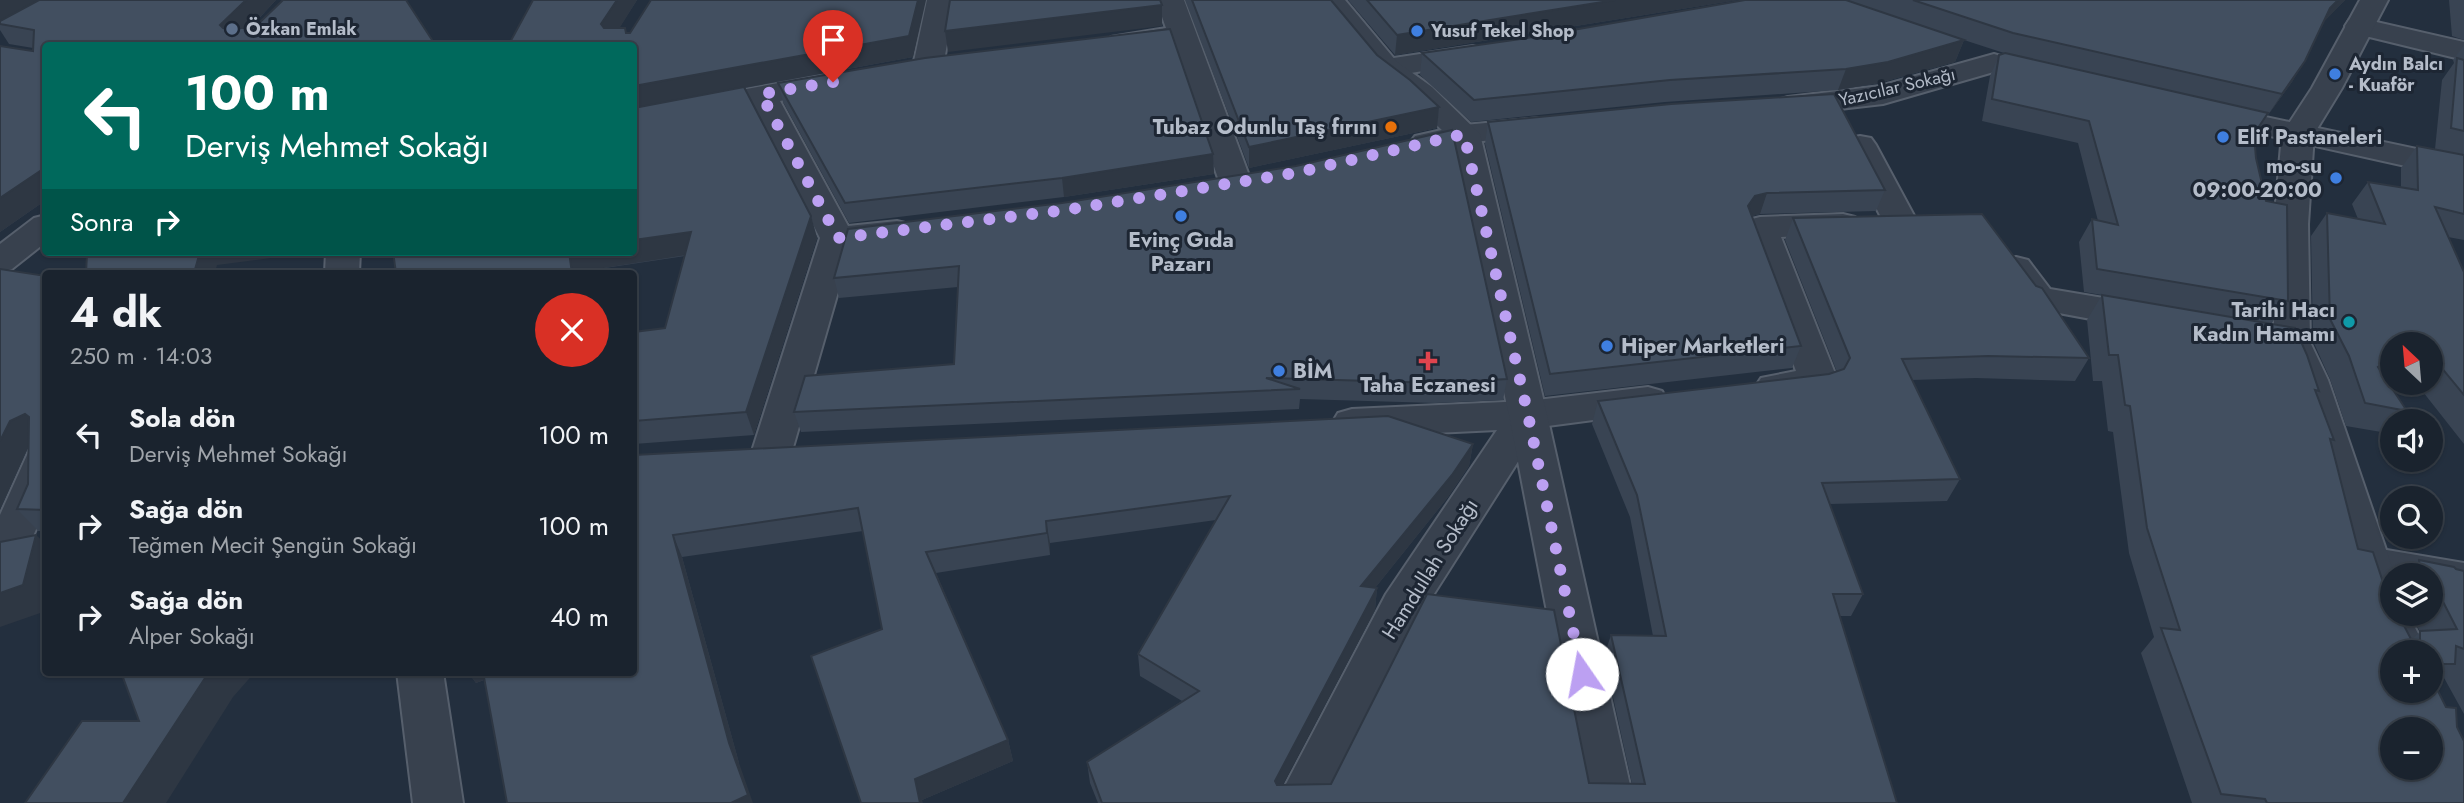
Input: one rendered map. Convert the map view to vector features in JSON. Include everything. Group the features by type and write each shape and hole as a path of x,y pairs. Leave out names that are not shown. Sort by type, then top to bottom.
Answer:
{"street":[{"path":"928,67 941,0"},
{"path":"1170,0 1234,181"},
{"path":"1331,0 1387,68 1421,93 1464,134 1528,415 1609,803"},
{"path":"2398,640 2386,615 2309,380 2278,340 2298,135 2327,88 2366,13 2464,51"},
{"path":"1088,47 1181,35"},
{"name":"Yazıcılar Sokağı","path":"1759,108 1838,102 2007,66 1944,46"},
{"path":"1387,68 1496,52"},
{"path":"637,118 864,77"},
{"path":"761,94 838,238 772,451"},
{"path":"1735,391 1819,381 1760,227 1914,223 1838,102"},
{"path":"2179,107 2464,169"},
{"path":"1399,149 1464,134 1572,124"},
{"path":"838,238 931,226"},
{"path":"0,261 42,228"},
{"path":"1999,244 2039,299 2172,322"},
{"path":"1322,425 1528,415 1680,397"},
{"name":"Hamdullah Sokağı","path":"1301,803 1402,607 1528,415"},
{"path":"731,454 813,449"},
{"path":"0,566 42,464"},
{"path":"2369,564 2464,580"},
{"path":"421,676 438,803"}],"building":[{"path":"39,0 246,0 220,25 223,28 254,28 283,0 406,0 433,42 42,42 42,170 0,198 0,46 33,51 34,30 0,24 0,21"},
{"path":"533,0 617,0 601,24 604,28 625,28 626,33 630,33 651,0 918,0 909,36 637,85 637,42 510,42"},
{"path":"950,0 1160,0 1162,5 945,31"},
{"path":"1192,0 1331,0 1377,55 1439,107 1249,147"},
{"path":"1367,0 1615,0 1397,35"},
{"path":"1745,0 1846,0 1964,40 1888,62 1846,69 1670,80 1474,100 1422,53 1527,38"},
{"path":"1913,0 2338,0 2330,8 2305,61 2282,94 2013,33"},
{"path":"1170,29 1213,154 1062,178 845,203 778,83 925,58"},
{"path":"2005,53 2268,113 2254,134 2256,158 2266,201 2287,205 2288,301 2097,269 2092,219 2118,225 2089,121 1992,99 1999,55"},
{"path":"2457,58 2464,60 2464,131 2451,128"},
{"path":"744,87 811,216 746,412 637,421 637,332 665,328 691,232 637,240 637,107"},
{"path":"1834,94 1885,190 1767,193 1755,196 1748,206 1801,346 1550,374 1488,122 1671,104"},
{"path":"1452,130 1507,379 1438,383 1266,378 1300,389 794,412 805,376 954,364 959,266 834,278 848,229 1062,203 1296,166"},
{"path":"2417,146 2464,155 2464,214 2435,207 2464,272 2464,395 2443,370 2443,332 2380,332 2380,396 2397,396 2406,409 2396,409 2365,403 2349,356 2330,319 2327,213 2385,224 2368,182 2418,190"},
{"path":"1982,214 2036,286 2042,288 2089,358 1988,356 1902,359 1960,479 1822,483 1863,594 1833,594 1897,803 1102,803 1087,762 1199,691 1138,654 1230,496 1046,521 1047,533 926,552 1008,740 915,779 920,803 861,803 811,656 882,629 858,508 673,535 729,743 748,795 731,803 507,803 484,676 637,676 637,455 1388,416 1473,444 1452,475 1361,586 1377,588 1275,781 1277,785 1331,784 1427,594 1554,610 1589,783 1645,784 1611,635 1666,636 1637,495 1598,401 1829,374 1844,369 1850,358 1793,218"},
{"path":"87,256 199,256 195,270 86,270"},
{"path":"394,256 570,256 572,270 396,270"},
{"path":"0,269 42,275 42,510 17,509 28,484 29,417 25,414 10,421 0,441"},
{"path":"2102,295 2295,328 2307,355 2319,391 2315,390 2334,440 2330,439 2358,549 2373,552 2380,573 2380,626 2404,626 2411,640 2380,640 2380,703 2443,701 2446,707 2456,708 2457,727 2464,741 2464,803 2267,803 2265,799 2221,794 2161,628 2180,630 2147,528 2130,406 2125,405 2118,355 2109,355"},
{"path":"36,535 23,585 0,593 0,542"},
{"path":"2443,565 2464,571 2464,649 2456,646 2455,664 2443,664 2443,640 2420,640 2420,631 2457,629 2443,602"},
{"path":"122,676 206,676 123,803 25,803 82,721 139,721"}],"place":[{"name":"Özkan Emlak","path":"232,29"},
{"name":"Yusuf Tekel Shop","path":"1417,31"},
{"name":"Aydın Balcı - Kuaför","path":"2335,74"},
{"name":"Tubaz Odunlu Taş fırını","path":"1391,127"},
{"name":"Elif Pastaneleri","path":"2223,137"},
{"name":"mo-su 09:00-20:00","path":"2336,178"},
{"name":"Evinç Gıda Pazarı","path":"1181,216"},
{"name":"Tarihi Hacı Kadın Hamamı","path":"2349,322"},
{"name":"Hiper Marketleri","path":"1607,346"},
{"name":"Taha Eczanesi","path":"1428,361"},
{"name":"BİM","path":"1279,371"}],"route":[{"path":"833,82 761,94 838,238 1065,210 1295,173 1464,134 1528,415 1582,674"}]}
